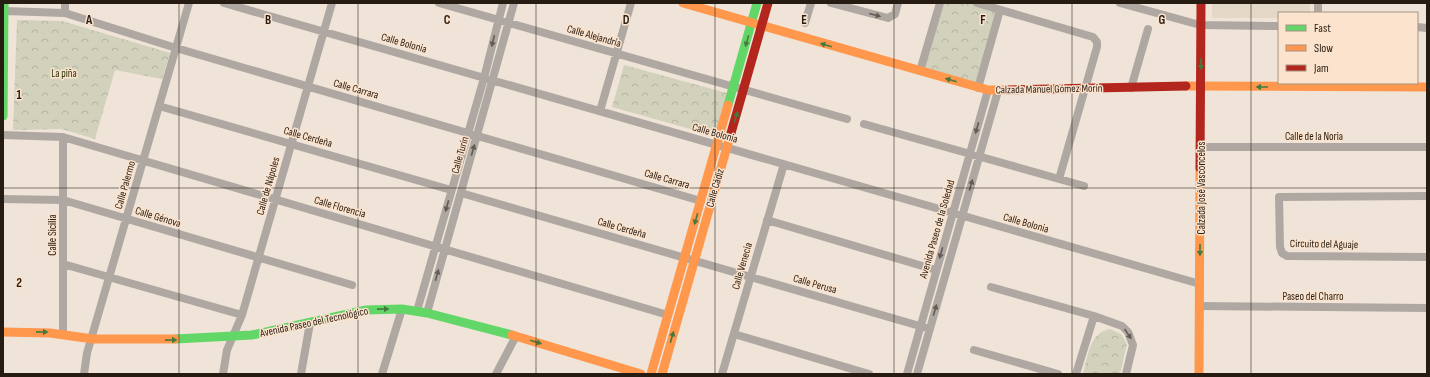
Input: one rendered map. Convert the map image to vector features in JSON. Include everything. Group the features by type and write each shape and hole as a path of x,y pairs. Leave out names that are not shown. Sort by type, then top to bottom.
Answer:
{"street":[{"path":"65,3 65,13"},
{"name":"Calle Palermo","path":"84,374 87,353 93,339 189,3"},
{"name":"Calle Bolonia","path":"224,3 1200,284"},
{"name":"Calle de Nápoles","path":"223,374 227,350 242,315 332,3"},
{"name":"Calle Alejandría","path":"439,3 847,119"},
{"name":"Calle Turín","path":"417,311 484,78 503,3"},
{"name":"Calle Turín","path":"427,313 514,3"},
{"path":"600,111 631,3"},
{"name":"Calzada Manuel Gómez Morín","path":"683,3 920,72 988,90 1318,85 1427,87"},
{"name":"Calle Cádiz","path":"652,374 758,3"},
{"name":"Calle Cádiz","path":"662,374 768,3"},
{"path":"806,23 811,3"},
{"path":"831,3 888,18 896,14 898,3"},
{"path":"920,72 940,3"},
{"path":"977,3 1093,37 1097,42 1097,47 1060,179"},
{"path":"1120,3 1200,25 1278,26"},
{"name":"Calzada José Vasconcelos","path":"1199,374 1201,3"},
{"path":"3,116 4,7"},
{"name":"Calle Carrara","path":"4,7 65,13 176,48 701,200"},
{"path":"978,88 1000,10"},
{"path":"1131,88 1148,29"},
{"name":"Avenida Paseo de la Soledad","path":"907,374 988,90"},
{"name":"Avenida Paseo de la Soledad","path":"917,374 998,91"},
{"name":"Calle Cerdeña","path":"159,106 451,190"},
{"path":"864,124 1084,186"},
{"name":"Calle Florencia","path":"3,134 64,137 668,315"},
{"name":"Calle Sicilia","path":"63,334 64,137"},
{"name":"Calle de la Noria","path":"1201,147 1427,147"},
{"name":"Calle Venecia","path":"722,374 784,164"},
{"name":"Calle Cerdeña","path":"460,193 694,261"},
{"name":"Circuito del Aguaje","path":"1427,196 1279,197 1280,248 1282,253 1287,256 1427,257"},
{"name":"Calle Génova","path":"3,199 64,200 352,285"},
{"path":"767,220 936,270"},
{"name":"Calle Perusa","path":"694,261 930,329"},
{"path":"63,264 242,315"},
{"path":"991,287 1094,316 1122,326 1131,338 1132,353 1126,374"},
{"name":"Paseo del Charro","path":"1200,306 1427,308"},
{"path":"382,374 402,309"},
{"name":"Avenida Paseo del Tecnológico","path":"3,332 63,334 93,339 155,340 233,336 275,331 366,310 402,309 427,313 516,336 626,372 641,374"},
{"path":"1076,374 1094,316"},
{"path":"301,374 310,323"},
{"path":"734,334 869,374"},
{"path":"496,374 516,336"},
{"path":"974,350 1058,374"}],"shaded area":[{"path":"1212,3 1310,3 1310,12 1278,12 1278,18 1212,18"}],"green space":[{"path":"942,3 969,3 998,11 977,85 922,70"},
{"name":"La piña","path":"17,20 62,21 170,53 162,79 115,70 95,139 62,129 13,130"},
{"path":"624,65 727,93 715,136 612,107"},
{"path":"1110,329 1121,334 1127,344 1120,374 1083,374 1090,346 1098,335 1103,331"}],"traffic: fast":[{"path":"3,116 4,3"},
{"path":"728,105 757,3"},
{"path":"175,339 252,335 366,310 402,309 427,313 512,335"}],"traffic: slow":[{"path":"683,3 988,90 1006,90"},
{"path":"1186,86 1427,87"},
{"path":"651,374 728,105"},
{"path":"662,374 731,133"},
{"path":"1199,374 1200,168"},
{"path":"3,332 50,333 93,339 175,339"},
{"path":"512,335 641,374"}],"traffic: jam":[{"path":"731,133 768,3"},
{"path":"1200,168 1201,3"},
{"path":"1006,90 1186,86"}]}
